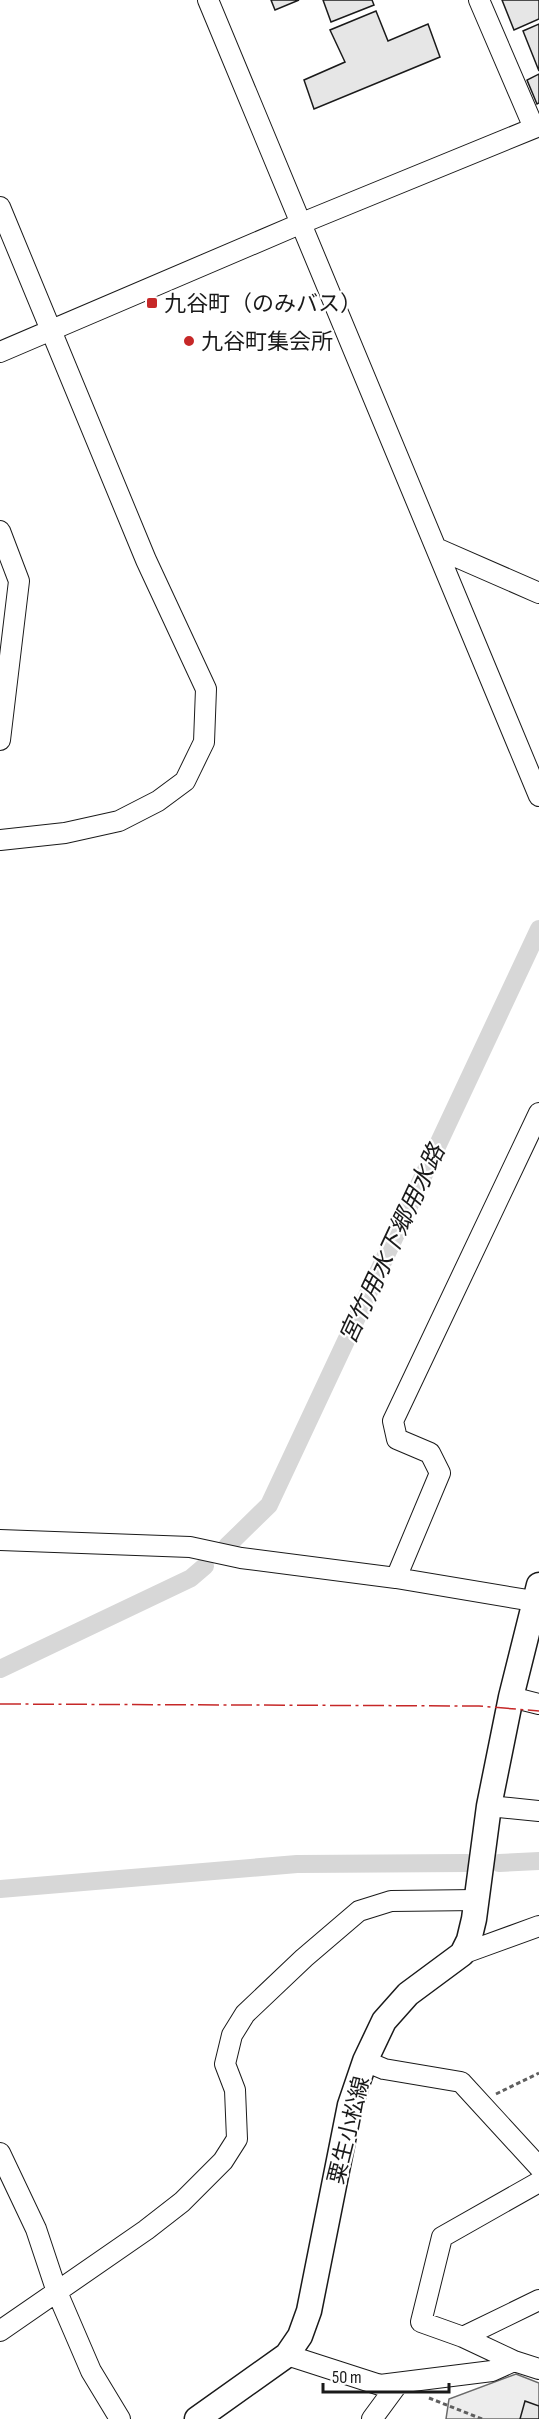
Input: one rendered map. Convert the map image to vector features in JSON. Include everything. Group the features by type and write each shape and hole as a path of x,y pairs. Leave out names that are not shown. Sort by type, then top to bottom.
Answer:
{"main road":[{"path":"462,1954 472,1929 489,1806 511,1697 537,1596"},
{"name":"粟生小松線","path":"197,2419 287,2355 300,2336 309,2311 350,2104 365,2061 384,2021 408,1994 462,1954"}],"street":[{"path":"208,0 539,796"},
{"path":"0,352 536,127 479,0"},
{"path":"0,207 146,560 206,689 204,742 185,781 158,801 119,821 65,834 0,840"},
{"path":"0,531 4,551 19,581 0,740"},
{"path":"436,548 539,593"},
{"path":"396,1578 440,1473 430,1453 397,1439 393,1421 539,1113"},
{"path":"0,1540 190,1547 241,1558 537,1596"},
{"path":"511,1697 539,1704"},
{"path":"489,1806 539,1811"},
{"path":"0,2331 146,2230 182,2202 223,2161 237,2139 235,2090 225,2064 232,2035 245,2014 304,1958 359,1911 391,1901 477,1900"},
{"path":"462,1954 539,1926"},
{"path":"365,2061 384,2069 461,2082 539,2167"},
{"path":"0,2153 36,2229 57,2292 91,2371 120,2419"},
{"path":"539,2182 442,2237 421,2322 463,2337 539,2370"},
{"path":"463,2337 539,2300"},
{"path":"287,2355 380,2385 397,2385 492,2371 514,2361"},
{"path":"372,2419 397,2385"}],"path":[{"path":"479,2102 539,2073"},
{"path":"429,2397 482,2419"}],"shaded area":[{"path":"516,2374 539,2383 539,2419 446,2419 449,2399"}],"building":[{"path":"271,0 299,0 275,10"},
{"path":"323,0 372,0 374,5 331,22"},
{"path":"502,0 539,0 539,19 514,30"},
{"path":"376,11 388,41 428,24 440,57 314,109 304,80 345,62 330,30"},
{"path":"539,24 539,71 523,31"},
{"path":"539,74 539,103 537,104 527,80"},
{"path":"525,2401 539,2406 539,2419 520,2419"}],"waterway":[{"name":"宮竹用水下郷用水路","path":"227,1546 269,1505 539,929"},
{"name":"宮竹用水下郷用水路","path":"0,1669 191,1578 205,1566"},
{"path":"499,1863 539,1861"},
{"path":"0,1889 297,1864 468,1863"}],"power":[{"path":"0,1704 479,1706 539,1711"}],"place":[{"name":"九谷町（のみバス）","path":"152,303"},
{"name":"九谷町集会所","path":"189,341"}]}
